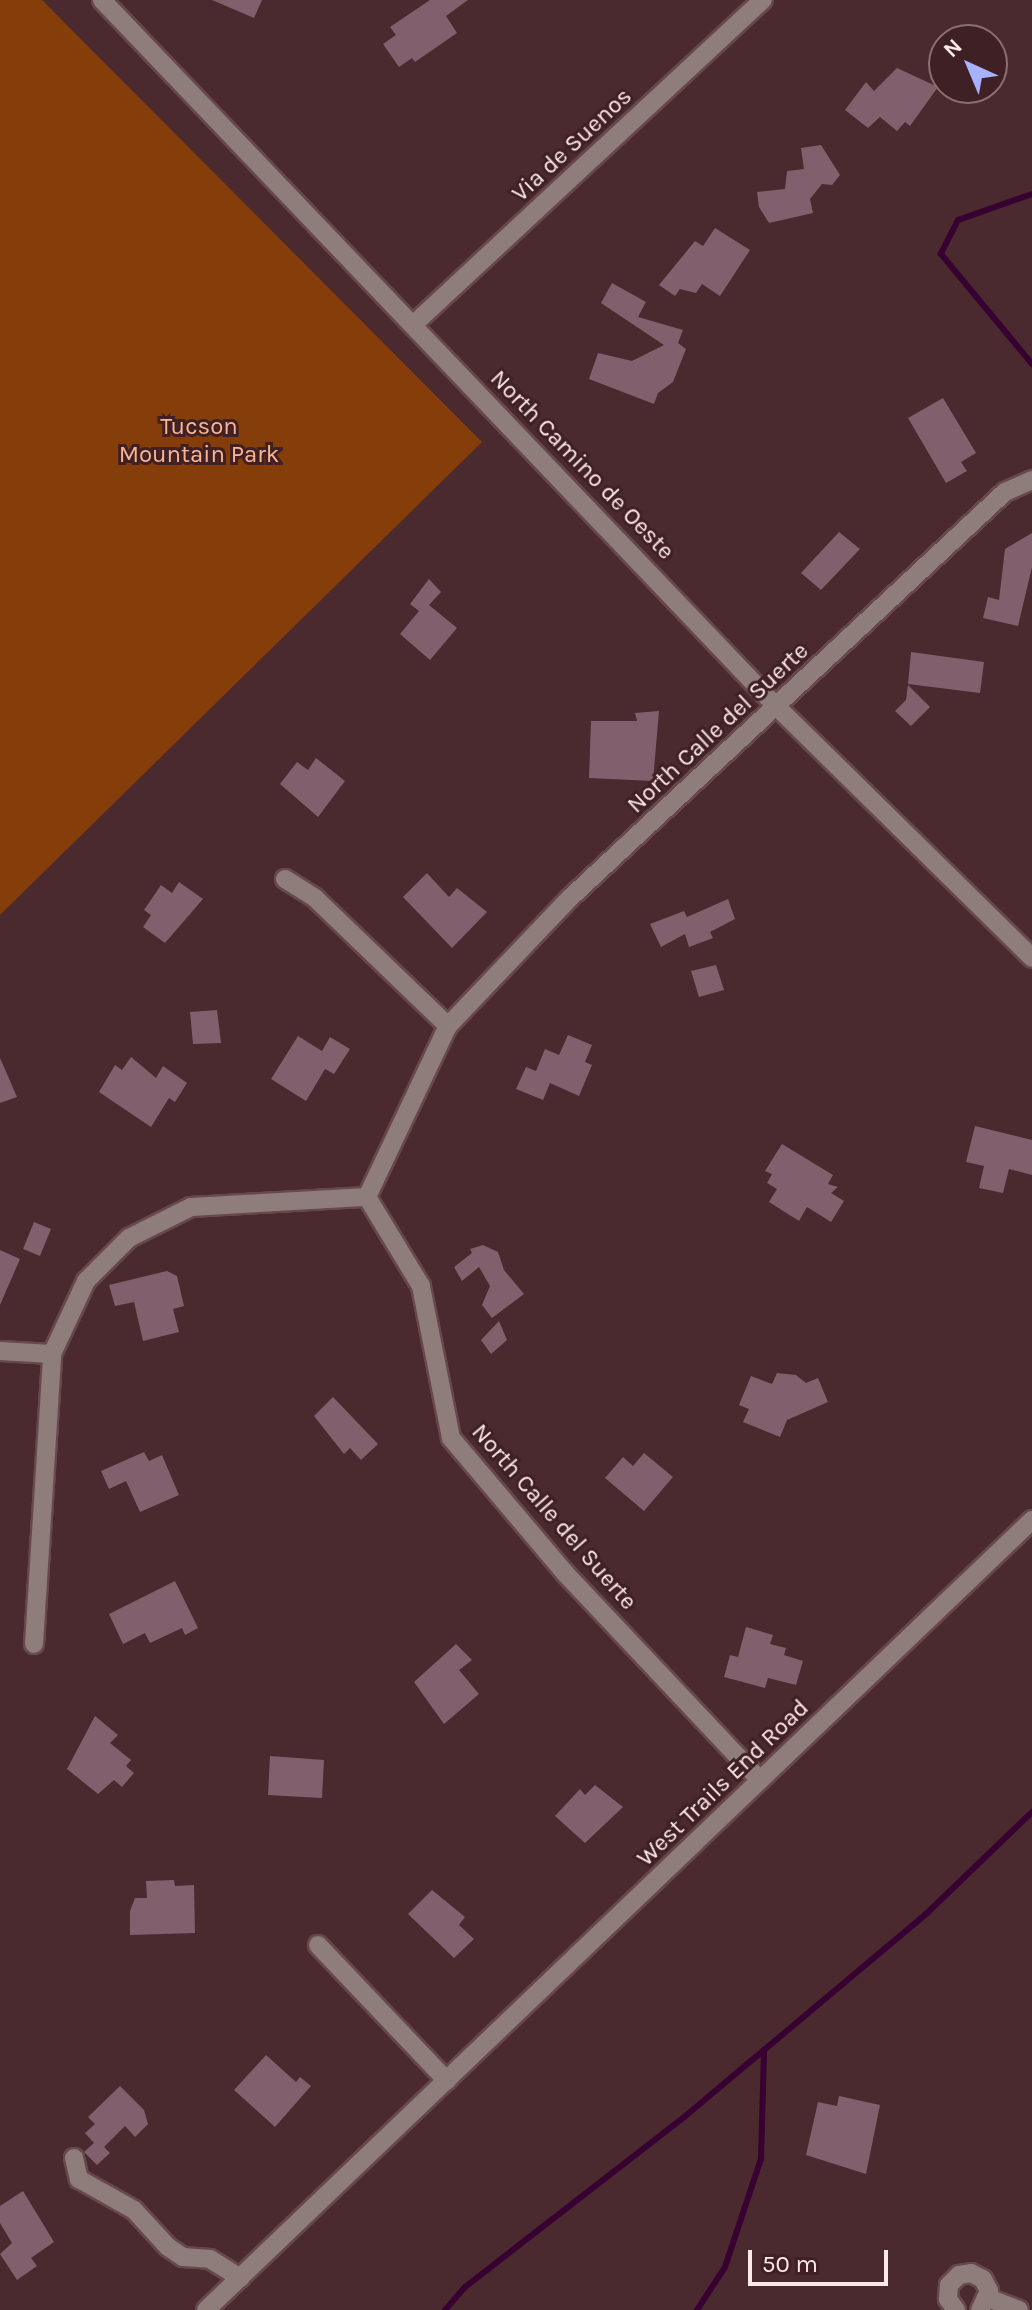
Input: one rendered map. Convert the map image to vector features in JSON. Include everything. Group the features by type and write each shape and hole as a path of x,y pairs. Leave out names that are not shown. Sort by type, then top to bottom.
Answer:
{"street":[{"name":"North Camino de Oeste","path":"102,0 777,707 1032,958"},
{"name":"Via de Suenos","path":"414,324 763,0"},
{"name":"North Calle del Suerte","path":"760,1780 565,1573 451,1438 421,1286 367,1197 448,1026 570,898 1005,492 1032,480"},
{"path":"285,879 315,898 448,1026"},
{"path":"34,1644 52,1354 86,1281 129,1238 191,1207 367,1197"},
{"path":"0,1351 52,1354"},
{"name":"West Trails End Road","path":"206,2310 1032,1520"},
{"path":"318,1945 447,2081"},
{"path":"74,2158 79,2179 134,2210 168,2247 183,2257 210,2259 240,2278"},
{"path":"956,2310 947,2292 959,2275 971,2273 983,2279 984,2304 1019,2310"}],"green space":[{"name":"Tucson Mountain Park","path":"0,0 42,0 482,442 0,915"}],"building":[{"path":"212,0 262,0 254,18"},
{"path":"430,0 468,0 446,16 457,33 415,62 412,58 399,67 383,44 396,35 390,27"},
{"path":"897,68 928,82 928,101 910,126 905,122 897,131 880,117 868,128 845,110 866,82 874,91"},
{"path":"821,145 840,175 832,185 822,184 810,199 813,213 769,223 759,207 757,192 785,189 787,171 804,169 801,148"},
{"path":"715,228 750,250 720,296 702,284 696,293 680,289 675,296 659,285 695,241 703,246"},
{"path":"612,283 646,302 638,317 683,330 678,343 686,349 673,382 658,393 654,404 589,379 598,353 632,361 664,345 601,303"},
{"path":"943,398 976,453 961,462 967,471 946,483 908,418"},
{"path":"839,532 860,549 821,590 801,573"},
{"path":"1032,533 1032,567 1018,626 983,618 988,597 999,600 1005,549"},
{"path":"429,579 441,592 429,605 457,628 430,660 400,634 419,611 410,604"},
{"path":"911,652 984,662 980,693 908,684"},
{"path":"908,685 930,707 911,726 895,711 906,700"},
{"path":"659,711 653,781 589,778 591,721 637,721 635,713"},
{"path":"316,758 345,781 318,817 280,784 297,762 308,770"},
{"path":"427,873 449,897 457,888 487,912 452,948 403,897"},
{"path":"179,882 203,899 165,943 143,927 151,915 144,910 161,885 172,893"},
{"path":"728,899 735,919 710,932 713,938 689,947 685,934 661,947 650,924 684,911 687,917"},
{"path":"716,965 724,990 699,997 691,971"},
{"path":"217,1010 221,1043 193,1044 190,1012"},
{"path":"568,1035 592,1045 585,1062 592,1065 579,1096 550,1083 543,1100 516,1089 526,1067 536,1071 545,1049 559,1055"},
{"path":"298,1036 322,1051 330,1037 350,1049 334,1074 325,1069 306,1101 271,1079"},
{"path":"131,1057 156,1078 163,1066 187,1083 175,1102 169,1098 151,1127 99,1092 115,1065 122,1070"},
{"path":"0,1058 17,1097 0,1103"},
{"path":"975,1126 1032,1140 1032,1175 1009,1169 1003,1193 979,1188 984,1166 966,1162"},
{"path":"782,1144 833,1175 828,1184 838,1187 831,1193 844,1201 831,1222 807,1207 799,1221 769,1202 777,1189 767,1183 772,1174 765,1171"},
{"path":"34,1222 51,1229 40,1256 23,1249"},
{"path":"483,1245 498,1252 504,1270 524,1294 492,1318 482,1305 490,1286 479,1267 462,1281 454,1267 472,1253 470,1249"},
{"path":"0,1250 20,1259 0,1305"},
{"path":"167,1271 177,1276 184,1306 173,1309 179,1332 143,1341 134,1302 115,1306 109,1285"},
{"path":"499,1321 507,1340 491,1354 481,1340"},
{"path":"777,1373 796,1375 806,1383 818,1378 828,1402 787,1420 780,1437 743,1422 749,1409 739,1405 751,1376 772,1384"},
{"path":"333,1397 378,1444 361,1460 350,1448 344,1454 314,1416"},
{"path":"144,1452 149,1461 162,1455 179,1495 140,1512 126,1481 109,1489 101,1471"},
{"path":"644,1453 673,1477 644,1511 605,1478 623,1457 633,1466"},
{"path":"175,1581 198,1628 185,1635 182,1628 150,1643 145,1633 123,1644 109,1614"},
{"path":"746,1627 773,1635 770,1644 786,1648 784,1655 803,1661 796,1685 768,1678 765,1688 724,1677 730,1655 738,1657"},
{"path":"456,1644 472,1660 459,1670 479,1694 444,1724 414,1682"},
{"path":"95,1716 118,1735 110,1743 131,1760 126,1766 134,1773 122,1787 114,1780 98,1794 67,1769"},
{"path":"270,1756 324,1760 322,1798 268,1795"},
{"path":"595,1785 623,1807 585,1843 555,1816 580,1789 585,1795"},
{"path":"174,1880 175,1886 194,1885 195,1933 130,1935 130,1911 135,1898 147,1898 146,1881"},
{"path":"432,1890 465,1917 459,1925 474,1939 454,1958 408,1914"},
{"path":"266,2055 296,2082 300,2077 311,2086 275,2127 234,2090"},
{"path":"120,2086 144,2110 148,2124 135,2137 125,2126 104,2147 110,2153 97,2165 84,2152 94,2143 85,2133 95,2124 88,2117"},
{"path":"839,2096 880,2105 866,2174 806,2155 818,2102 837,2106"},
{"path":"23,2191 54,2242 31,2258 37,2266 17,2280 0,2254 12,2243 0,2223 0,2206"}],"waterway":[{"path":"1032,194 958,220 941,254 1032,364"},
{"path":"445,2310 465,2287 683,2118 925,1915 1032,1812"},
{"path":"697,2310 725,2267 761,2159 764,2050"}]}
